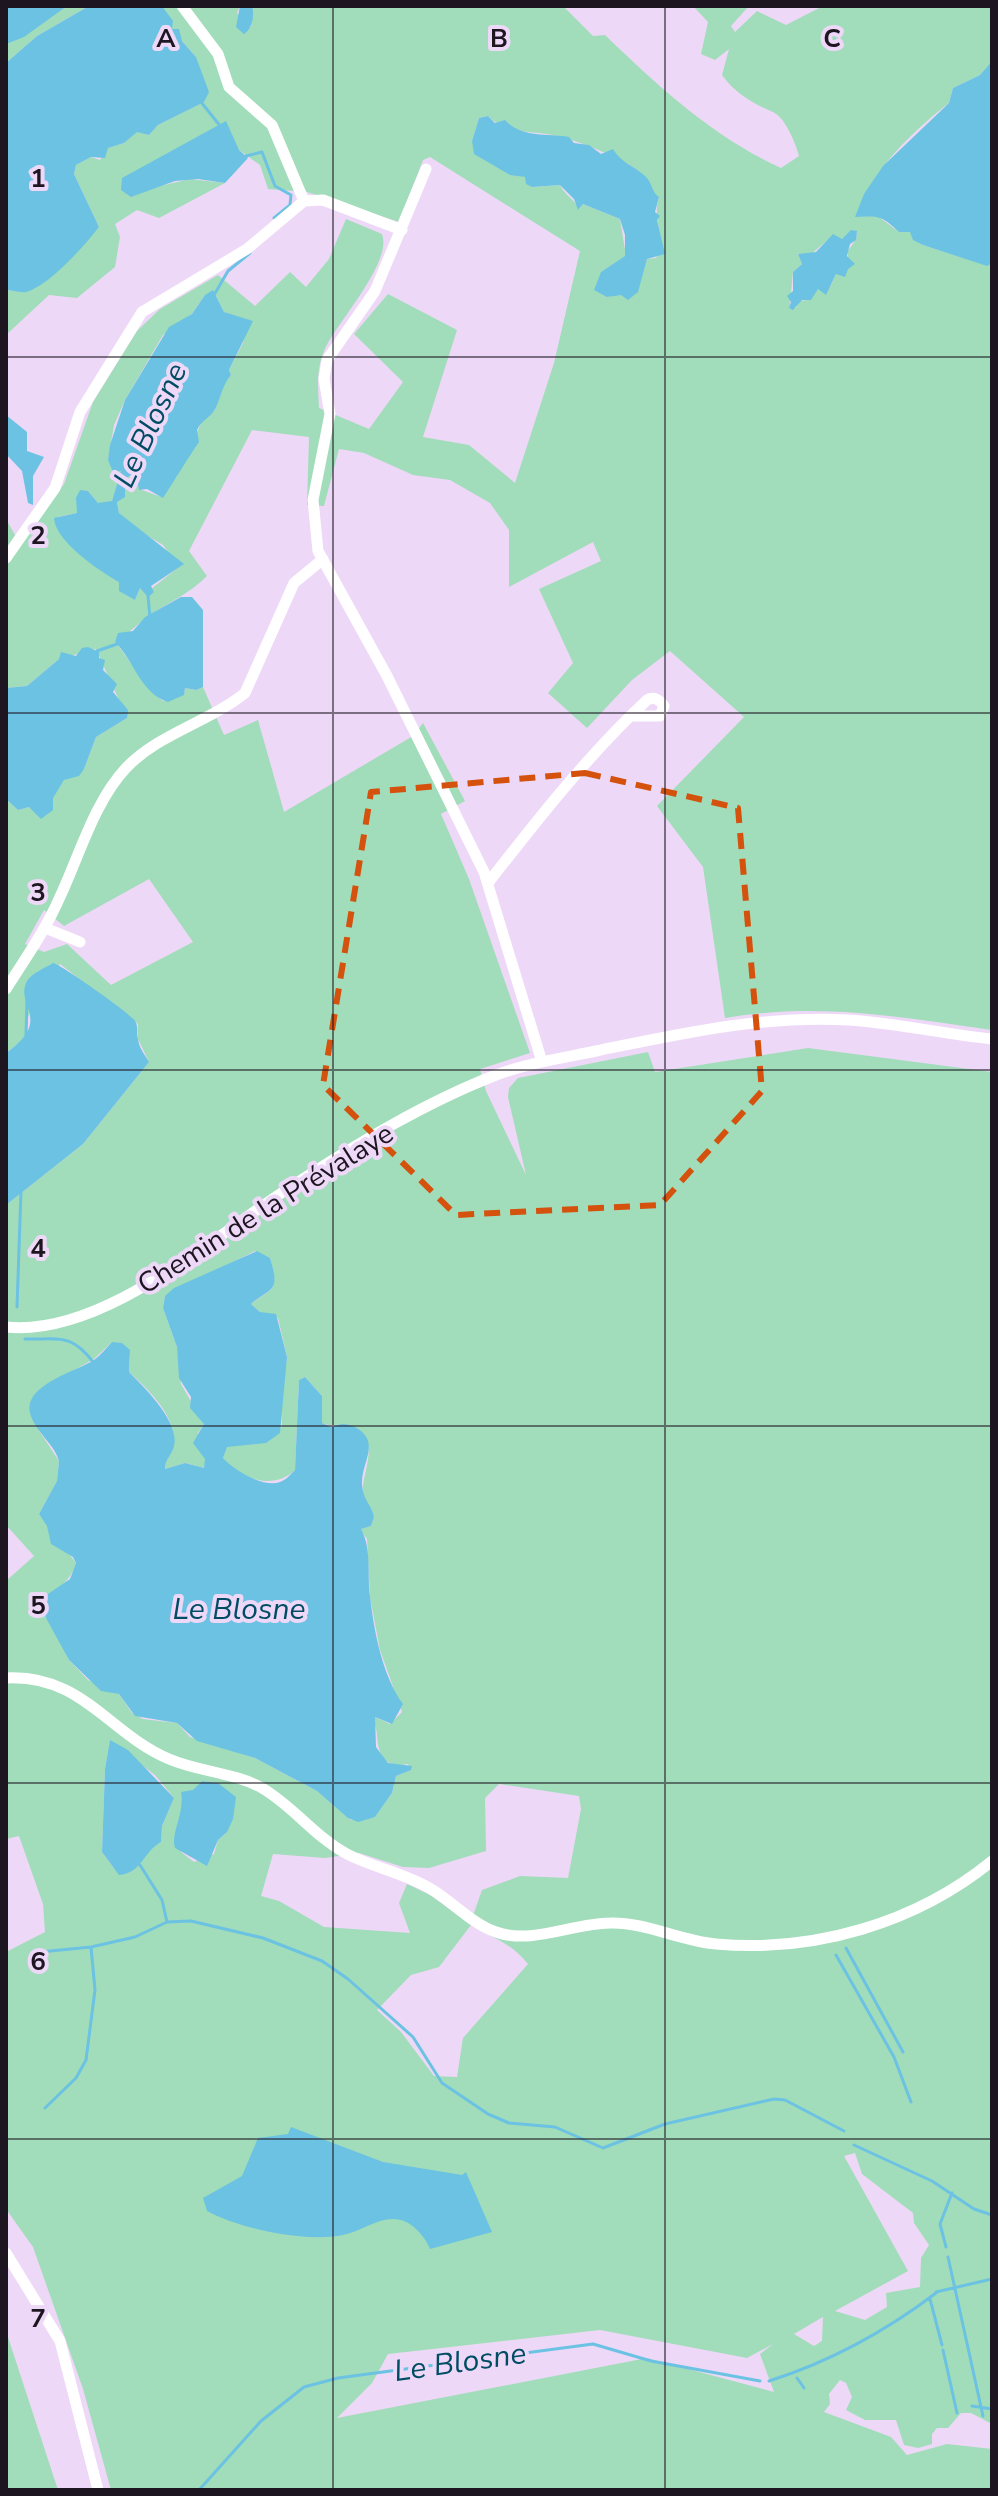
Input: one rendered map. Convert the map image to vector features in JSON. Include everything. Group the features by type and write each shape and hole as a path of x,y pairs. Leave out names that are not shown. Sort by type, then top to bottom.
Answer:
{"street":[{"path":"182,6 218,54 229,87 272,125 304,201"},
{"path":"426,169 375,291 334,347 325,370 330,414 315,480 315,541 444,787 488,883 542,1062"},
{"path":"6,558 55,488 80,412 142,312 247,249 304,201 323,200 402,230"},
{"path":"6,989 45,928 105,801 125,770 150,750 230,706 245,693 294,583 323,559"},
{"path":"488,883 590,748 630,716"},
{"path":"45,928 80,942"},
{"name":"Chemin de la Prévalaye","path":"6,1327 35,1327 114,1301 197,1254 287,1188 367,1141 497,1074 542,1062 770,1020 848,1020 992,1039"},
{"path":"6,1678 52,1682 86,1701 162,1756 257,1785 347,1854 419,1882 488,1929 504,1935 608,1923 641,1926 714,1944 803,1943 853,1931 927,1905 962,1885 992,1861"},
{"path":"6,2253 60,2341 98,2490"}],"highlighted area":[{"path":"585,773 738,808 762,1091 660,1205 456,1215 323,1085 371,792"}],"green space":[{"path":"67,6 89,6 37,36 6,63 6,44"},
{"path":"162,6 240,6 237,13 251,27 252,6 563,6 593,36 605,35 666,92 710,126 756,156 781,168 799,156 789,131 782,119 745,97 722,75 729,49 715,60 701,54 708,22 693,6 749,6 731,26 735,32 757,11 786,25 823,6 992,6 992,61 980,75 953,88 949,103 894,154 871,186 862,217 869,214 879,217 899,232 910,232 923,245 986,265 992,263 992,1030 892,1016 826,1011 759,1013 725,1018 703,867 657,806 744,717 670,651 632,680 587,728 548,693 573,663 539,589 601,561 593,542 509,587 509,530 490,503 450,480 413,475 364,453 339,449 324,506 307,505 309,437 252,430 189,551 207,576 115,641 150,690 163,701 184,694 185,688 195,690 203,687 224,735 258,720 284,812 413,736 423,723 465,801 441,814 469,879 530,1053 480,1069 486,1091 526,1175 508,1097 509,1088 518,1078 648,1052 655,1072 808,1048 992,1072 992,2424 971,2413 961,2413 948,2428 937,2428 932,2434 932,2444 918,2448 904,2445 896,2420 865,2420 846,2410 852,2397 846,2383 840,2380 829,2394 830,2404 824,2412 891,2437 907,2455 947,2444 992,2449 992,2490 111,2490 83,2389 33,2247 6,2209 6,1952 45,1932 43,1904 19,1836 6,1839 6,1581 34,1556 6,1525 6,1205 83,1144 149,1062 138,1039 138,1024 60,964 32,1007 26,1034 6,1053 6,799 18,810 29,807 37,812 52,798 64,780 84,769 96,737 127,718 96,649 59,659 27,686 6,688 6,519 20,544 64,484 93,402 137,331 160,309 218,275 255,306 290,272 306,287 329,259 346,219 382,234 383,246 371,277 321,358 319,408 369,429 403,382 354,334 388,294 457,330 423,437 469,445 515,483 554,363 580,251 430,157 423,160 399,222 307,192 268,189 260,165 239,150 147,189 190,179 225,183 159,218 137,210 115,224 120,237 115,267 77,298 49,295 6,335 6,290 25,292 99,227 74,174 76,165 91,157 100,160 107,148 124,143 137,131 149,135 158,125 201,103 196,57 172,29","holes":["488,116 512,129 577,142 614,157 644,176 659,198 660,243 656,258 647,259 635,286 607,297 601,272 626,256 620,219 583,204 579,209 560,185 532,187 525,177 489,160 472,141 479,118","857,231 848,251 848,269 836,274 830,287 818,289 808,300 799,301 796,308 790,304 793,272 802,264 798,254 810,255 830,238 842,239","215,294 224,312 246,321 243,343 214,411 203,419 177,476 159,496 139,489 137,480 128,474 117,501 119,513 133,527 163,545 179,567 151,589 140,588 135,600 119,581 73,547 66,539 58,517 77,513 78,503 88,491 98,503 110,504 112,501 122,471 108,460 114,425 163,335 192,314 205,295","149,879 193,942 111,985 67,944 44,952 25,944 44,910 64,926","255,1251 270,1258 274,1278 272,1288 251,1304 260,1312 278,1318 287,1357 281,1399 282,1427 226,1447 223,1458 239,1472 258,1480 277,1480 295,1470 299,1380 305,1377 322,1396 322,1423 352,1426 362,1432 367,1440 369,1449 362,1491 363,1501 374,1517 371,1526 360,1529 367,1539 370,1597 380,1650 402,1712 390,1724 375,1717 374,1722 384,1759 394,1764 408,1764 410,1770 396,1776 392,1793 375,1817 351,1820 317,1791 255,1758 190,1737 177,1723 143,1719 132,1713 119,1694 88,1680 69,1660 43,1609 70,1576 76,1563 39,1514 57,1481 59,1461 36,1426 40,1389 94,1359 112,1342 130,1354 129,1372 151,1393 173,1429 173,1447 165,1469 185,1463 204,1468 206,1462 198,1433 204,1424 181,1384 177,1347 163,1308 165,1296","110,1741 155,1775 174,1798 162,1826 161,1842 113,1867 102,1852 105,1769","202,1781 218,1783 227,1832 218,1840 214,1854 194,1862 181,1852 186,1807","499,1784 579,1796 581,1809 568,1878 520,1876 482,1890 470,1924 430,1895 407,1884 399,1903 410,1933 324,1927 279,1901 261,1896 273,1854 325,1858 359,1853 403,1867 429,1868 486,1851 485,1798","471,1925 508,1946 528,1964 463,2038 457,2077 434,2076 401,2032 377,2010 411,1975 439,1967","855,2153 862,2174 913,2213 914,2223 929,2245 921,2258 920,2287 886,2293 887,2307 865,2320 835,2311 908,2271 844,2156","823,2317 822,2341 814,2346 794,2334","600,2330 747,2358 773,2344 760,2354 774,2392 647,2358 337,2418 372,2383 388,2354"]},
{"path":"6,2331 58,2490 6,2490"}],"water":[{"path":"6,6 67,6 24,37 6,44"},
{"path":"89,6 162,6 173,21 172,29 179,29 182,41 196,57 209,92 204,102 158,125 149,135 137,132 124,143 108,148 105,158 91,157 76,165 74,174 99,227 76,254 45,282 26,292 6,290 6,63 37,36"},
{"path":"240,6 252,6 253,10 251,25 244,34 236,27"},
{"path":"992,61 992,263 987,266 923,245 913,240 910,232 899,232 879,218 855,217 864,194 883,166 949,103 953,88 980,75"},
{"path":"488,116 495,123 505,120 518,130 569,137 574,143 589,145 601,154 613,149 648,179 659,197 655,212 660,216 657,220 665,254 647,259 638,292 628,300 621,295 607,297 594,290 601,272 625,256 625,235 620,219 583,204 578,210 574,199 560,185 532,187 526,184 525,177 510,175 474,154 472,141 479,118"},
{"path":"226,121 239,150 248,158 225,183 198,179 175,181 131,197 121,190 122,178"},
{"path":"851,230 857,231 856,240 850,244 847,256 855,264 848,269 845,277 836,274 826,295 818,289 811,300 802,300 793,310 789,308 791,302 787,296 793,291 793,272 802,264 798,254 816,252 833,234 842,239"},
{"path":"213,290 224,312 253,321 229,370 231,375 216,406 197,430 199,442 163,498 147,489 139,490 137,480 132,475 125,478 125,497 117,502 119,513 184,564 151,586 154,592 148,597 140,588 135,600 119,591 119,582 70,545 56,527 54,518 77,513 76,498 80,490 88,491 98,503 112,501 121,471 113,472 108,460 125,400 169,327 192,314 205,295"},
{"path":"6,415 27,432 27,451 44,457 33,476 33,505 28,503 22,471 6,454"},
{"path":"181,597 192,597 203,610 203,687 196,690 185,688 184,695 168,702 158,698 144,684 115,642 118,633 133,631 145,617"},
{"path":"82,648 99,652 99,658 105,660 103,670 117,684 113,692 128,710 127,718 96,737 84,769 79,776 64,780 53,798 53,810 41,819 29,807 18,810 6,799 6,688 27,686 59,659 61,652 76,656"},
{"path":"53,963 95,989 135,1021 137,1037 149,1062 83,1144 6,1205 6,1053 28,1031 30,1014 24,990 27,981"},
{"name":"Le Blosne","path":"257,1251 270,1258 274,1283 269,1291 251,1304 260,1312 276,1314 287,1357 280,1433 266,1443 227,1447 223,1458 234,1468 257,1480 280,1482 290,1475 295,1470 299,1380 305,1377 322,1396 322,1423 331,1427 348,1424 355,1427 363,1433 369,1446 362,1484 374,1517 371,1526 361,1529 368,1553 370,1596 377,1638 384,1666 403,1704 392,1724 375,1717 376,1747 388,1763 412,1766 411,1770 396,1776 392,1793 375,1817 358,1822 348,1818 317,1791 255,1758 197,1741 177,1723 135,1716 119,1694 101,1691 69,1660 46,1618 45,1596 70,1579 76,1563 73,1557 51,1544 47,1526 39,1514 57,1481 59,1461 32,1420 30,1403 35,1394 53,1380 94,1360 112,1342 122,1343 130,1350 129,1372 172,1426 174,1446 165,1469 185,1463 204,1468 205,1459 193,1443 204,1424 190,1408 191,1397 179,1378 177,1347 163,1308 165,1296 174,1288"},
{"path":"110,1740 128,1750 174,1798 162,1826 161,1842 133,1870 119,1875 102,1852 105,1769"},
{"path":"202,1781 218,1783 236,1797 233,1819 227,1832 218,1840 207,1866 175,1848 174,1842 181,1792 193,1790"},
{"path":"291,2127 383,2162 462,2175 466,2172 492,2232 430,2249 410,2224 401,2220 387,2219 347,2234 314,2237 256,2229 207,2211 203,2198 242,2176 258,2138 288,2134"}],"waterway":[{"name":"Le Blosne","path":"201,102 221,127"},
{"name":"Le Blosne","path":"246,156 262,152 275,186 291,195 290,205 274,218"},
{"name":"Le Blosne","path":"214,295 228,271 250,253"},
{"name":"Le Blosne","path":"148,595 150,619"},
{"name":"Le Blosne","path":"97,651 120,643"},
{"name":"Le Blosne","path":"26,1036 27,999"},
{"name":"Le Blosne","path":"17,1307 21,1191"},
{"name":"Le Blosne","path":"25,1339 71,1342 94,1363"},
{"name":"Le Blosne","path":"140,1865 162,1900 167,1922"},
{"path":"40,1952 91,1947 135,1937 167,1922 191,1921 263,1938 322,1961 348,1979 413,2037 442,2083 488,2114 509,2123 555,2127 603,2148 665,2124 774,2099 785,2100 844,2131"},
{"path":"45,2108 76,2078 86,2060 95,1990 91,1947"},
{"path":"846,1948 903,2052"},
{"path":"836,1955 894,2057 911,2102"},
{"path":"854,2145 932,2181 974,2209 992,2215"},
{"path":"946,2247 940,2224 952,2193"},
{"path":"948,2257 983,2416"},
{"name":"Le Blosne","path":"936,2292 992,2279"},
{"name":"Le Blosne","path":"769,2381 813,2365 856,2344 936,2293"},
{"path":"930,2299 942,2345"},
{"name":"Le Blosne","path":"199,2490 261,2421 304,2387 338,2378 593,2344 651,2361 760,2381"},
{"path":"943,2350 957,2413"},
{"path":"797,2378 804,2388"},
{"path":"972,2406 992,2409"}]}
